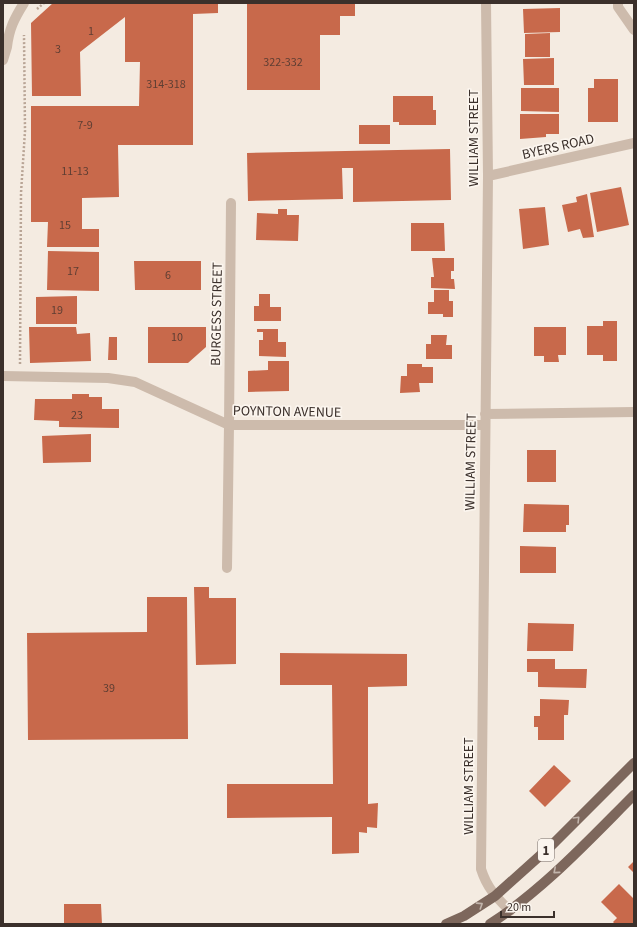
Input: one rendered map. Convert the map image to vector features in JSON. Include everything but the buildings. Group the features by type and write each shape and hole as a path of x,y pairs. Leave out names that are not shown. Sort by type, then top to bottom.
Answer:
{"main road":[{"name":"1","path":"446,924 464,916 495,896 553,844 634,763"},
{"name":"1","path":"490,924 510,912 568,861 634,795"}],"street":[{"path":"3,60 13,20 24,3"},
{"name":"WILLIAM STREET","path":"486,3 488,176 484,425 481,869 486,883 495,896 510,912"},
{"path":"618,3 618,7 634,30"},
{"path":"3,36 7,47"},
{"name":"BYERS ROAD","path":"488,176 634,143"},
{"name":"BURGESS STREET","path":"227,568 231,203"},
{"name":"POYNTON AVENUE","path":"3,376 108,378 135,382 229,425 484,425"},
{"path":"485,414 634,412"}],"path":[{"path":"34,12 44,3"},
{"path":"21,376 19,334 22,267 21,193 25,131 24,33"}]}
